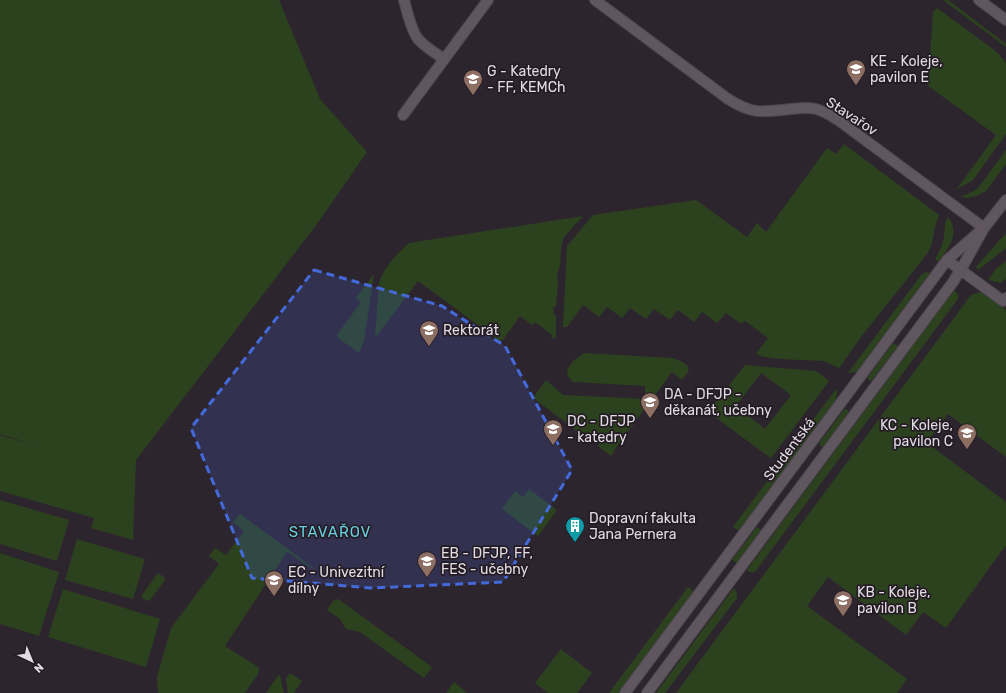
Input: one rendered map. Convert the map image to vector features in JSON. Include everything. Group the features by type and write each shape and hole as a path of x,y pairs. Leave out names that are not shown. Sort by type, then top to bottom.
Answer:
{"street":[{"path":"404,0 417,38 424,45 444,59"},
{"path":"403,115 488,0"},
{"name":"Stavařov","path":"595,0 728,99 746,109 765,112 803,108 816,109 829,114 984,228"},
{"path":"979,0 1006,20"},
{"name":"Studentská","path":"647,693 960,270 984,228 1006,200"},
{"name":"Studentská","path":"625,693 947,260 984,228"},
{"path":"947,260 1003,301 1006,298"}],"highlighted area":[{"path":"314,270 442,306 505,346 572,470 503,582 371,588 252,578 191,428"}],"green space":[{"path":"0,0 279,0 320,99 367,152 317,224 136,460 133,540 91,528 94,518 0,491 0,435 42,447 0,434"},
{"path":"943,0 948,0 1006,44 1006,47"},
{"path":"937,8 993,49 1006,63 1006,134 973,180 956,190 996,135 928,86 933,12"},
{"path":"844,144 939,215 930,249 927,254 861,337 839,368 824,361 780,359 764,357 756,354 768,338 745,321 741,324 726,313 717,323 702,312 694,322 678,310 670,320 654,309 646,319 630,308 622,318 607,307 599,317 583,305 567,327 563,327 567,246 593,215 696,200 747,237 757,223 766,232 827,148 836,154"},
{"path":"1006,150 1006,164 986,191 977,196 966,198 960,197 974,191 979,187"},
{"path":"583,216 564,237 561,247 560,266 557,275 556,307 553,307 554,315 556,315 556,336 554,339 551,337 552,335 535,322 532,325 520,316 503,340 500,341 418,281 375,338 379,283 391,261 409,243"},
{"path":"948,217 952,223 953,229 952,241 938,262 935,259 943,243 945,224"},
{"path":"1006,233 1006,248 978,270 976,267"},
{"path":"1006,261 1006,279 1000,283 988,280 996,269"},
{"path":"927,272 930,273 858,371 848,373 922,274"},
{"path":"374,274 365,335 359,353 338,338 337,335 361,302 356,298"},
{"path":"954,290 958,294 958,299 755,572 749,572 747,570"},
{"path":"981,292 1006,310 1006,457 948,414 927,443 1006,502 1006,545 946,628 923,612 906,635 828,577 807,606 907,679 897,693 676,693 971,295"},
{"path":"893,343 898,346 870,381 868,377"},
{"path":"584,353 672,358 684,363 689,369 688,373 682,380 672,372 611,456 598,446 600,442 591,435 588,439 533,398 546,380 563,395 645,399 645,386 573,382 568,376 567,370 573,361"},
{"path":"745,365 815,371 829,381 771,458 708,412","holes":["761,373 791,395 765,429 736,406"]},
{"path":"836,389 837,394 835,402 739,531 733,527"},
{"path":"846,409 848,410 848,413 824,446 821,446 819,443"},
{"path":"529,489 557,510 538,536 502,509 515,491 523,497"},
{"path":"0,500 69,520 57,561 0,544"},
{"path":"240,514 316,571 287,552 225,646 258,667 258,674 245,693 158,693 157,677 171,628 219,564 209,556 215,548 226,555 244,531 233,522"},
{"path":"757,527 761,530 737,563 732,560"},
{"path":"77,539 145,559 133,599 65,580"},
{"path":"0,553 59,572 39,636 0,624"},
{"path":"158,573 164,577 165,580 150,600 147,601 142,598 142,595"},
{"path":"688,587 694,592 618,693 609,693"},
{"path":"734,588 737,593 737,598 665,693 656,693"},
{"path":"63,589 160,619 146,667 48,637"},
{"path":"338,599 432,667 424,678 360,632 346,629 340,619 327,610 333,601"},
{"path":"561,649 592,673 577,693 548,693 535,683"},
{"path":"290,673 302,681 294,693 288,693 286,679"},
{"path":"280,675 284,693 266,693 277,677"},
{"path":"454,682 467,693 446,693"}],"place":[{"name":"KE - Koleje, pavilon E","path":"856,86"},
{"name":"G - Katedry - FF, KEMCh","path":"473,96"},
{"name":"Rektorát","path":"429,347"},
{"name":"DA - DFJP - děkanát, učebny","path":"650,419"},
{"name":"DC - DFJP - katedry","path":"553,446"},
{"name":"KC - Koleje, pavilon C","path":"967,450"},
{"name":"Dopravní fakulta Jana Pernera","path":"575,543"},
{"name":"EB - DFJP, FF, FES - učebny","path":"427,578"},
{"name":"EC - Univezitní dílny","path":"274,597"},
{"name":"KB - Koleje, pavilon B","path":"843,617"}],"district":[{"name":"STAVAŘOV","path":"330,532"}]}
